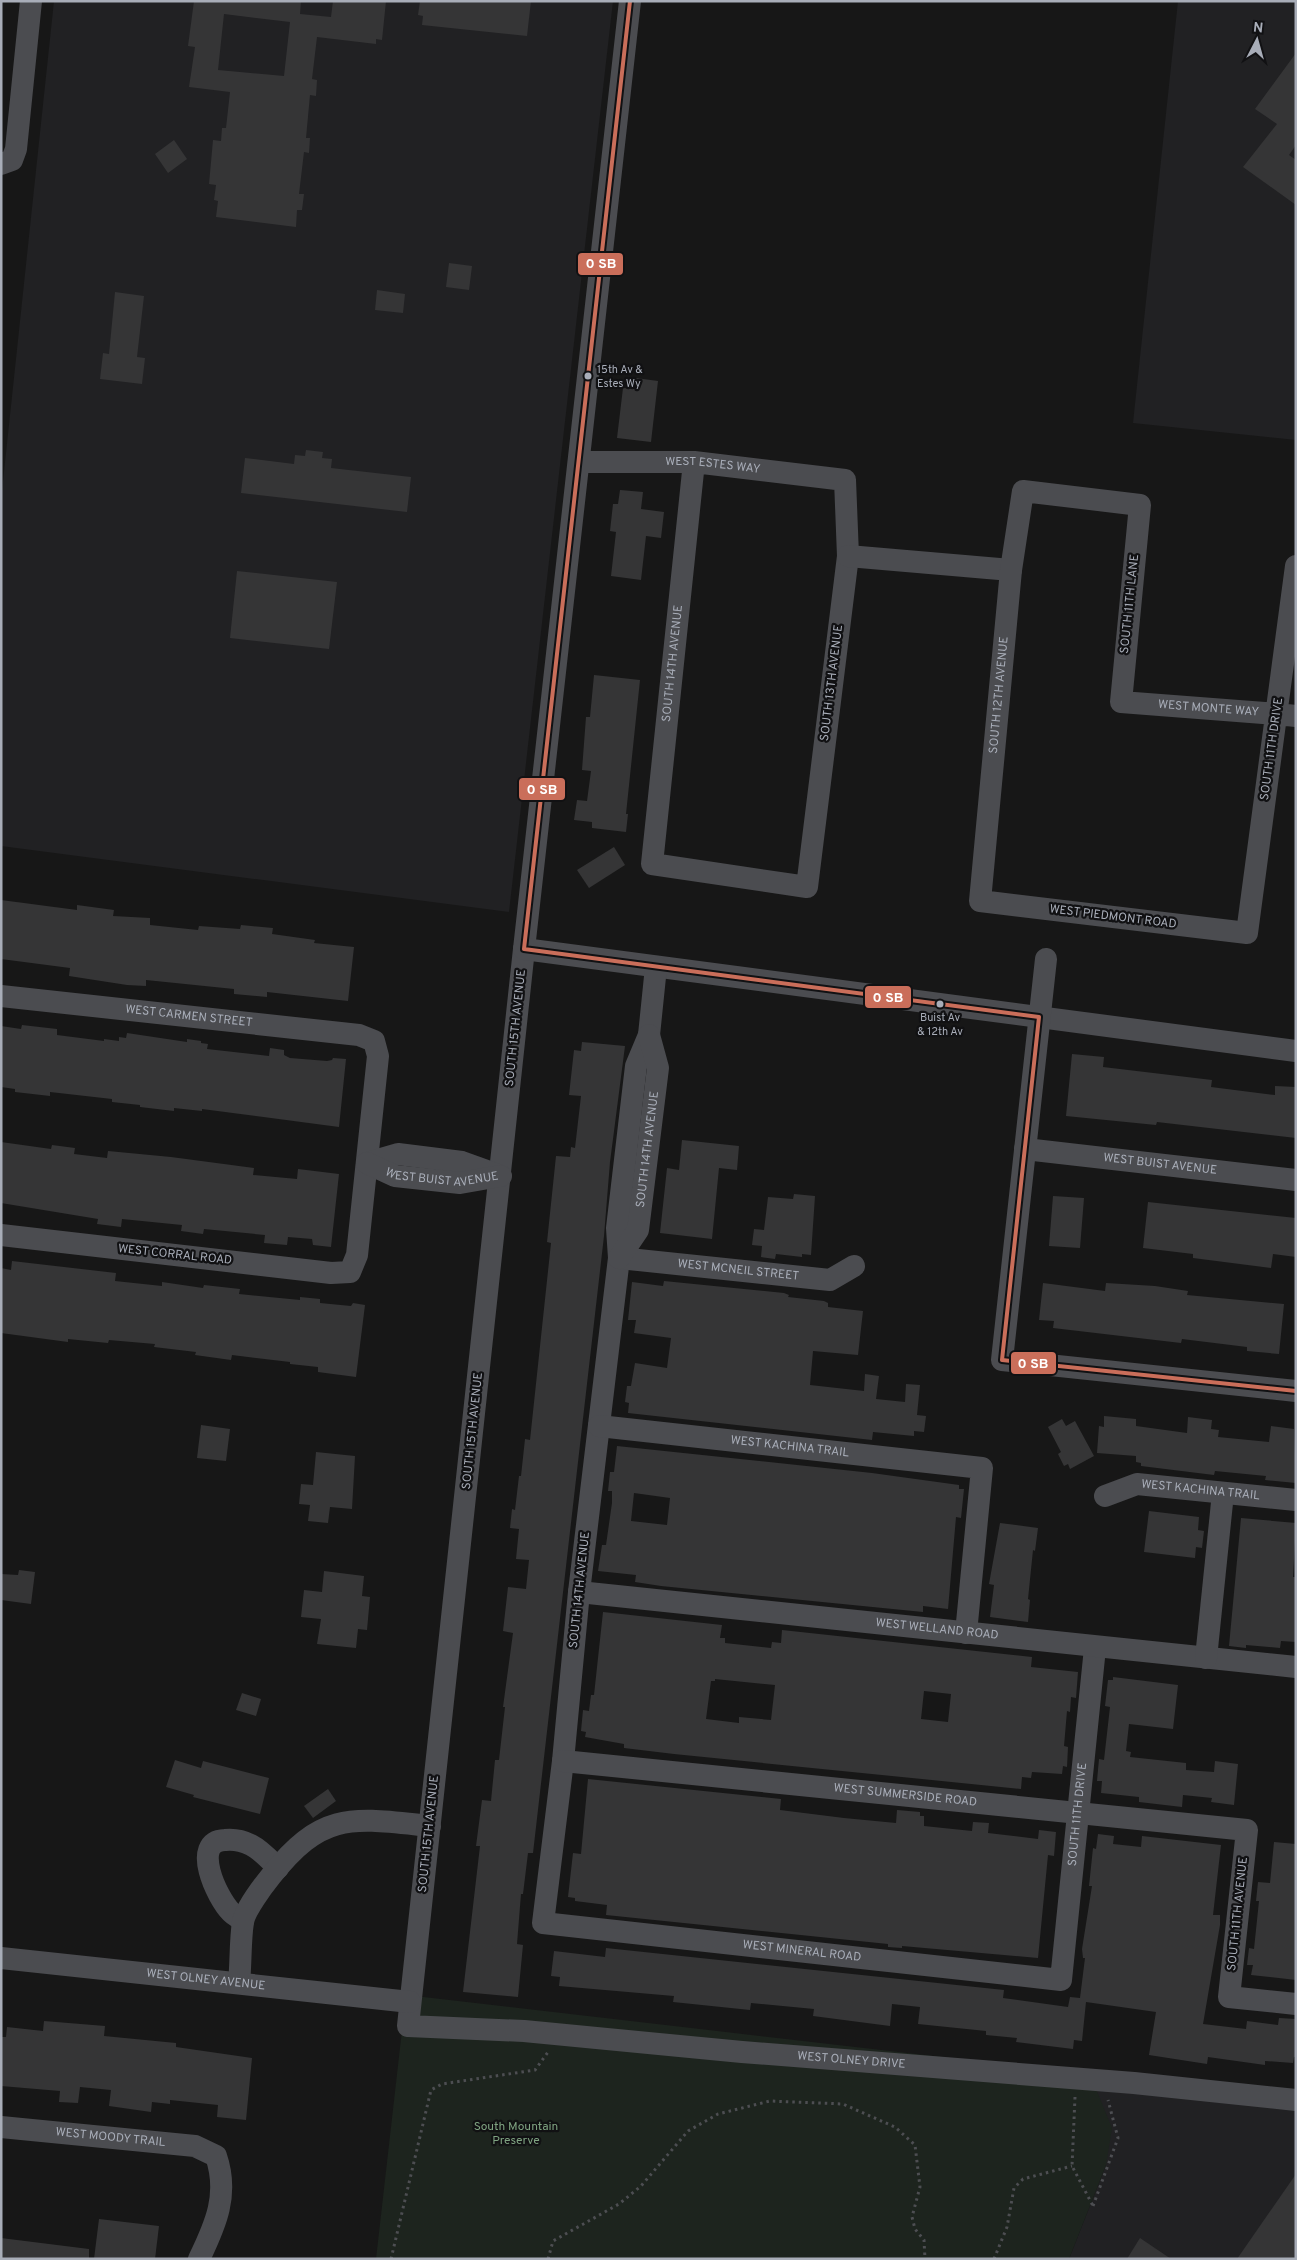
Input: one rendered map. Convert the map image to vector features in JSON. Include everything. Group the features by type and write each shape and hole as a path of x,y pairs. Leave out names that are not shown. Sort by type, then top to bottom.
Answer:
{"street":[{"path":"6,162 16,149 31,1"},
{"name":"SOUTH 15TH AVENUE","path":"408,2026 524,949 630,1"},
{"name":"WEST ESTES WAY","path":"579,462 694,462 845,480"},
{"name":"SOUTH 14TH AVENUE","path":"694,462 652,864 806,887"},
{"name":"SOUTH 13TH AVENUE","path":"806,887 848,556 845,480"},
{"name":"SOUTH 11TH LANE","path":"1023,491 1140,505 1121,702"},
{"name":"SOUTH 12TH AVENUE","path":"980,900 1011,570 1023,491"},
{"path":"848,556 1011,570"},
{"name":"SOUTH 11TH DRIVE","path":"1247,933 1286,715 1296,566"},
{"name":"WEST MONTE WAY","path":"1121,702 1286,715"},
{"name":"WEST PIEDMONT ROAD","path":"980,900 1247,933"},
{"path":"524,949 1296,1051"},
{"path":"1046,959 1002,1360 1296,1391"},
{"name":"SOUTH 14TH AVENUE","path":"543,1923 563,1761 579,1592 619,1258 618,1228 644,1092 636,1066 649,1035 656,967"},
{"name":"WEST CARMEN STREET","path":"1,996 359,1034 374,1041 378,1056 367,1163"},
{"name":"WEST BUIST AVENUE","path":"1025,1149 1296,1180"},
{"name":"WEST BUIST AVENUE","path":"367,1163 395,1176 426,1168 460,1183 500,1176"},
{"name":"WEST CORRAL ROAD","path":"1,1235 331,1273 350,1272 357,1255 367,1163"},
{"name":"WEST MCNEIL STREET","path":"619,1258 830,1280 854,1266"},
{"name":"WEST KACHINA TRAIL","path":"600,1426 982,1468 966,1633"},
{"name":"WEST KACHINA TRAIL","path":"1105,1496 1137,1484 1296,1500"},
{"path":"1206,1658 1223,1493"},
{"name":"WEST WELLAND ROAD","path":"579,1592 1095,1648 1296,1667"},
{"name":"SOUTH 11TH DRIVE","path":"1061,1980 1095,1648"},
{"name":"WEST SUMMERSIDE ROAD","path":"563,1761 1247,1830"},
{"path":"239,1983 243,1921 287,1856 307,1838 325,1826 340,1822 372,1820 430,1826"},
{"name":"SOUTH 11TH AVENUE","path":"1247,1830 1229,1997 1296,2004"},
{"path":"243,1921 231,1912 212,1880 208,1858 210,1847 218,1840 235,1839 252,1845 278,1868"},
{"name":"WEST MINERAL ROAD","path":"543,1923 1061,1980"},
{"name":"WEST OLNEY AVENUE","path":"1,1958 410,2002"},
{"name":"WEST OLNEY DRIVE","path":"408,2026 558,2034 1102,2081 1296,2100"},
{"name":"WEST MOODY TRAIL","path":"1,2127 196,2146 216,2156 222,2174 220,2201 215,2226 199,2259"}],"path":[{"path":"391,2259 431,2090 442,2084 535,2070 548,2053 558,2034"},
{"path":"1076,2079 1072,2166 1093,2206 1118,2138 1102,2081"},
{"path":"548,2259 553,2241 619,2204 641,2186 688,2130 718,2114 770,2101 844,2104 895,2126 915,2145 920,2187 912,2217 915,2229 924,2240 925,2259"},
{"path":"994,2259 1008,2227 1014,2188 1023,2179 1072,2166"}],"shaded area":[{"path":"54,1 613,1 509,912 1,846 1,500"},
{"path":"1178,1 1296,1 1296,440 1133,423"},
{"path":"1096,2088 1296,2110 1296,2259 1069,2259 1106,2165"}],"green space":[{"name":"South Mountain Preserve","path":"406,1995 1296,2098 1096,2089 1112,2128 1106,2165 1069,2259 376,2259"}],"building":[{"path":"194,1 301,1 300,14 331,17 333,1 386,1 382,40 376,39 376,44 317,37 312,79 317,80 316,96 310,95 306,138 310,138 309,153 304,152 299,194 304,194 302,210 297,210 296,227 216,217 218,201 214,200 216,185 209,184 213,140 221,141 222,128 226,128 230,92 189,87 195,47 188,46","holes":["224,14 290,22 284,76 218,70"]},
{"path":"420,1 531,1 527,36 422,25 423,16 418,15"},
{"path":"1296,53 1296,145 1289,155 1296,160 1296,205 1243,167 1277,124 1255,109"},
{"path":"174,140 187,159 168,173 155,154"},
{"path":"449,263 472,266 469,290 446,287"},
{"path":"377,290 405,294 403,313 375,310"},
{"path":"115,292 144,296 137,357 145,358 142,384 100,379 103,353 109,354"},
{"path":"636,378 658,381 651,442 617,438 623,388 635,389"},
{"path":"306,450 323,452 322,458 332,459 331,468 411,477 407,512 241,493 245,458 294,464 295,455 305,456"},
{"path":"620,490 643,492 641,509 664,512 661,538 646,536 641,580 611,576 616,532 610,531 613,504 618,504"},
{"path":"237,571 337,582 329,649 230,638"},
{"path":"594,675 640,680 626,814 628,814 626,832 592,828 592,822 574,820 577,800 587,801 591,771 582,770 586,717 590,717"},
{"path":"614,847 625,865 589,888 577,870"},
{"path":"1,900 77,910 77,905 114,910 113,916 150,918 150,925 198,930 199,926 240,929 241,925 273,928 272,934 315,940 314,943 354,947 348,1001 267,992 267,997 234,994 234,989 146,980 146,986 127,985 69,976 70,968 1,959"},
{"path":"22,1025 57,1029 57,1035 104,1041 104,1039 119,1041 119,1037 126,1038 127,1033 187,1042 187,1039 201,1041 201,1043 208,1044 207,1049 269,1056 270,1048 284,1050 284,1055 290,1058 327,1061 333,1058 346,1059 339,1127 202,1109 202,1111 174,1108 174,1111 140,1107 140,1105 112,1102 112,1099 50,1092 50,1096 15,1092 15,1089 1,1087 1,1026 21,1029"},
{"path":"582,1042 625,1046 610,1162 604,1236 533,1853 528,1853 523,1894 521,1894 517,1944 523,1945 518,1997 463,1992 480,1846 476,1846 482,1800 491,1801 495,1760 499,1760 505,1707 503,1707 513,1633 503,1631 508,1587 526,1589 529,1560 516,1559 519,1529 510,1528 512,1509 515,1510 519,1476 521,1476 525,1439 530,1440 551,1243 547,1242 556,1156 570,1157 571,1147 575,1148 581,1096 569,1095 574,1050 581,1051"},
{"path":"1072,1054 1104,1057 1103,1067 1212,1080 1211,1087 1275,1095 1275,1086 1296,1087 1296,1138 1157,1122 1156,1125 1066,1116"},
{"path":"682,1140 739,1146 737,1170 719,1168 712,1239 660,1233 667,1168 679,1170"},
{"path":"1,1142 51,1149 52,1145 75,1148 74,1154 107,1158 108,1151 171,1157 254,1168 253,1175 297,1179 298,1169 339,1174 331,1247 313,1245 312,1239 288,1237 287,1245 264,1243 265,1235 204,1229 203,1234 181,1231 182,1225 122,1219 121,1227 97,1224 98,1219 1,1203"},
{"path":"794,1194 815,1196 811,1255 802,1254 802,1257 776,1254 775,1259 761,1257 762,1246 752,1245 754,1229 764,1230 768,1197 793,1199"},
{"path":"1053,1196 1084,1198 1080,1248 1049,1246"},
{"path":"1148,1202 1296,1218 1296,1257 1273,1254 1271,1268 1193,1258 1193,1254 1143,1248"},
{"path":"12,1261 116,1273 115,1281 162,1286 162,1282 203,1288 204,1285 240,1289 239,1294 300,1300 300,1297 320,1299 320,1303 351,1306 353,1303 365,1305 356,1377 318,1372 318,1367 290,1364 290,1362 232,1355 231,1360 195,1355 196,1352 154,1347 155,1344 109,1340 108,1343 68,1339 68,1342 1,1333 1,1268 11,1270"},
{"path":"664,1281 784,1293 789,1295 788,1297 824,1301 828,1303 828,1307 863,1311 858,1355 813,1351 810,1385 864,1391 865,1374 879,1376 876,1399 905,1402 906,1384 920,1385 917,1415 926,1416 924,1432 914,1431 914,1436 873,1432 872,1440 628,1413 629,1403 625,1402 627,1386 631,1386 635,1363 667,1368 671,1338 634,1333 636,1320 628,1320 632,1282 663,1286"},
{"path":"1043,1283 1105,1291 1106,1283 1155,1286 1188,1291 1187,1295 1284,1304 1279,1354 1247,1351 1247,1347 1182,1339 1181,1343 1053,1328 1054,1321 1039,1320"},
{"path":"1104,1416 1136,1419 1136,1426 1187,1433 1188,1417 1212,1420 1211,1429 1219,1430 1218,1437 1269,1442 1271,1426 1294,1429 1296,1483 1265,1480 1266,1476 1215,1471 1214,1475 1141,1466 1141,1463 1136,1462 1136,1456 1097,1453 1099,1426 1104,1427"},
{"path":"1062,1419 1066,1426 1075,1421 1094,1456 1070,1469 1068,1464 1064,1466 1058,1454 1061,1452 1048,1427"},
{"path":"201,1425 230,1429 226,1461 197,1458"},
{"path":"617,1446 872,1473 959,1485 959,1489 964,1489 961,1518 956,1517 948,1609 923,1606 923,1612 661,1586 635,1582 636,1575 598,1571 602,1545 606,1545 612,1503 612,1491 608,1491 610,1472 614,1472","holes":["634,1493 670,1498 667,1525 631,1521"]},
{"path":"316,1452 355,1456 352,1509 330,1507 328,1523 308,1521 310,1505 299,1504 301,1484 313,1485"},
{"path":"1149,1511 1199,1517 1198,1530 1204,1531 1202,1548 1196,1547 1195,1558 1144,1552"},
{"path":"1241,1518 1296,1523 1293,1577 1296,1577 1296,1642 1281,1641 1280,1648 1246,1645 1246,1648 1229,1646"},
{"path":"1000,1523 1038,1528 1035,1551 1033,1550 1028,1599 1030,1600 1028,1622 990,1617 994,1585 989,1584"},
{"path":"19,1570 35,1572 31,1604 1,1600 1,1574 18,1575"},
{"path":"324,1571 364,1576 362,1596 370,1597 367,1630 358,1629 356,1648 317,1644 321,1619 301,1617 304,1590 322,1592"},
{"path":"603,1612 722,1625 720,1638 725,1638 725,1643 771,1648 772,1642 781,1643 782,1630 1032,1657 1031,1667 1078,1672 1076,1698 1071,1697 1070,1712 1067,1711 1064,1746 1068,1747 1067,1767 1063,1766 1062,1774 1032,1772 1031,1778 1022,1777 1021,1789 624,1748 624,1744 585,1737 586,1732 581,1731 583,1710 589,1711 591,1695 594,1695","holes":["715,1679 775,1685 771,1720 739,1717 739,1723 706,1719 711,1681 715,1681","924,1691 951,1694 948,1722 921,1719"]},
{"path":"1113,1677 1178,1685 1173,1729 1129,1724 1126,1751 1131,1752 1130,1757 1186,1763 1186,1770 1214,1772 1215,1761 1238,1764 1234,1805 1211,1802 1212,1798 1183,1795 1182,1807 1139,1802 1139,1797 1101,1793 1102,1781 1097,1781 1099,1759 1104,1760 1110,1707 1105,1706 1108,1680 1113,1680"},
{"path":"242,1693 261,1699 256,1716 236,1710"},
{"path":"175,1760 201,1768 203,1761 269,1778 260,1814 193,1797 194,1795 166,1787"},
{"path":"588,1779 781,1799 780,1810 844,1818 896,1823 897,1810 920,1812 920,1816 924,1816 924,1826 972,1831 973,1822 989,1823 988,1833 1038,1839 1039,1830 1056,1832 1054,1856 1048,1855 1038,1958 902,1946 902,1948 888,1947 888,1944 606,1915 607,1905 575,1901 575,1898 568,1897 573,1853 581,1854"},
{"path":"328,1789 336,1801 313,1818 304,1806"},
{"path":"1098,1834 1114,1836 1113,1844 1141,1847 1142,1836 1221,1845 1213,1915 1220,1915 1220,1925 1203,2024 1246,2029 1247,2021 1278,2025 1279,2018 1296,2019 1296,2057 1294,2057 1293,2063 1265,2061 1265,2065 1208,2057 1207,2064 1149,2055 1156,2012 1086,2002 1082,2041 1074,2040 1073,2049 1016,2042 1017,2038 986,2035 986,2031 918,2024 920,2007 892,2004 890,2026 813,2016 814,2009 751,2003 750,2010 673,2002 674,1996 559,1986 560,1977 551,1976 554,1951 605,1957 606,1948 1004,1990 1003,1998 1068,2007 1070,1997 1080,1998 1085,1958 1083,1958 1082,1949 1092,1886 1089,1886 1093,1848 1096,1849"},
{"path":"1274,1842 1296,1844 1296,1980 1251,1975 1253,1965 1247,1965 1249,1948 1254,1949 1259,1901 1256,1901 1258,1882 1270,1883"},
{"path":"44,2021 105,2026 104,2036 176,2043 176,2047 252,2058 246,2120 217,2117 218,2105 170,2100 170,2104 152,2102 151,2112 109,2106 111,2090 80,2087 78,2103 59,2102 60,2091 1,2086 1,2037 6,2037 7,2027 43,2031"},
{"path":"1296,2174 1296,2259 1237,2259"},
{"path":"99,2219 159,2226 155,2259 94,2259"},
{"path":"1,2238 89,2249 89,2259 1,2259"},
{"path":"1140,2238 1171,2259 1127,2259"}],"transit line":[{"path":"630,1 524,949 1039,1017 1002,1360 1296,1391"}],"place":[{"name":"15th Av & Estes Wy","path":"588,376"},
{"name":"Buist Av & 12th Av","path":"940,1004"}]}
